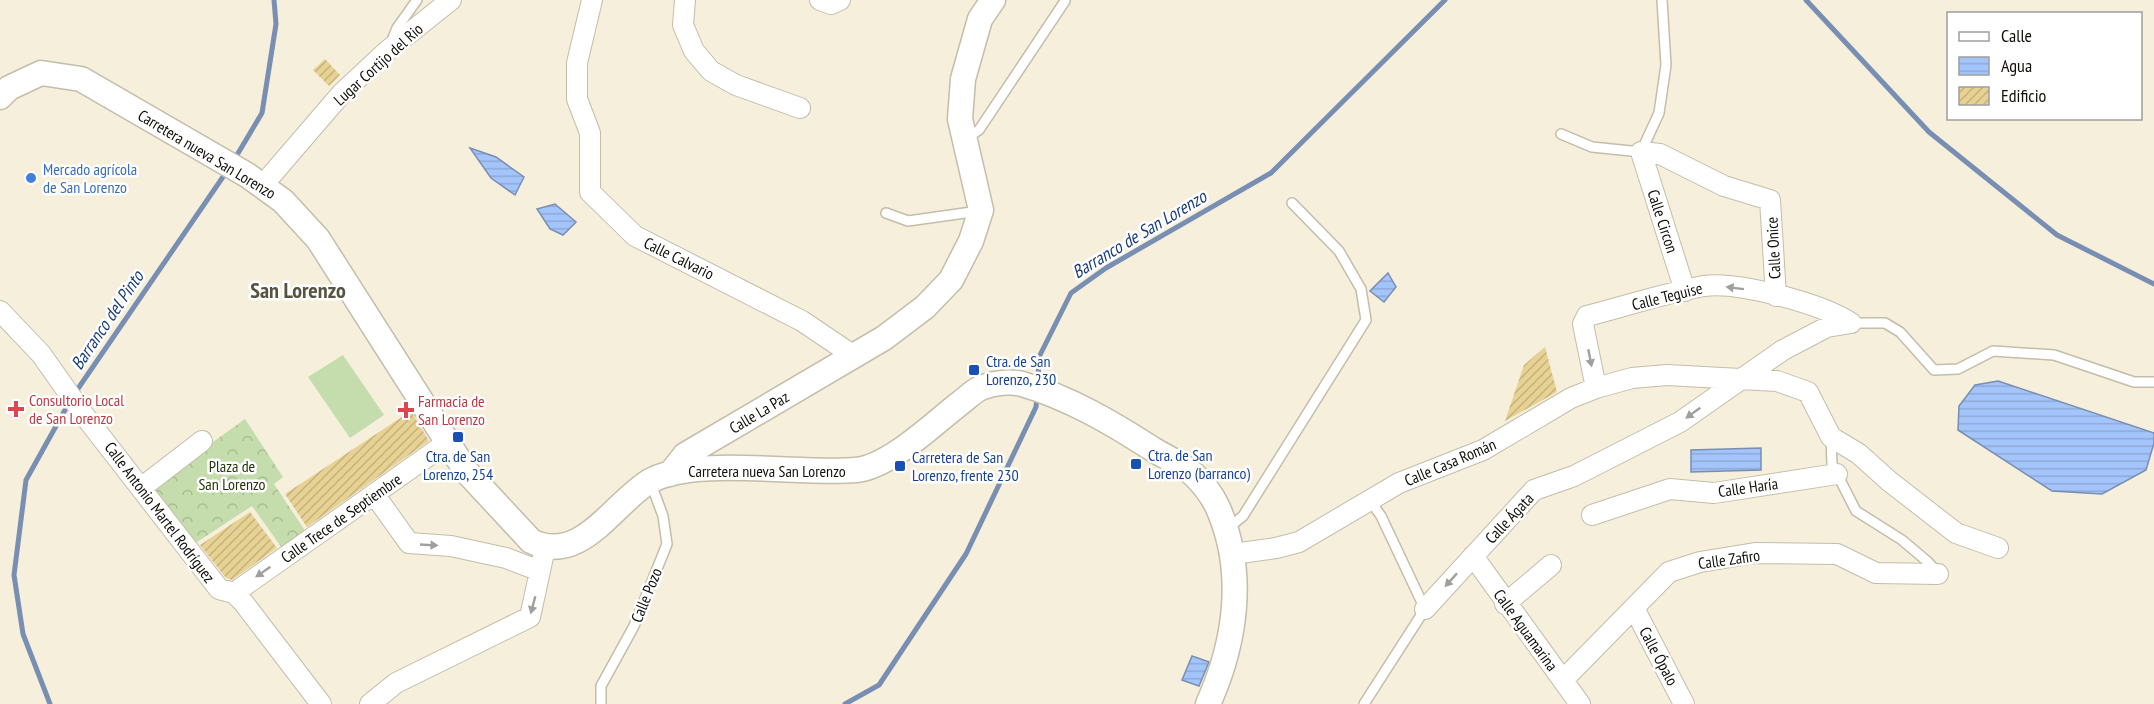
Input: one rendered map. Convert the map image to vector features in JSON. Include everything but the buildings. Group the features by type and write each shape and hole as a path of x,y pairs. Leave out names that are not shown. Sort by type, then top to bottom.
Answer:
{"street":[{"name":"Lugar Cortijo del Rio","path":"262,186 342,93 387,51 451,0"},
{"name":"Calle Calvario","path":"592,0 577,63 576,99 590,133 590,192 635,236 802,321 854,356"},
{"path":"685,0 683,25 694,51 711,71 736,85 800,108"},
{"path":"820,0 831,4 840,0"},
{"path":"981,210 960,119 963,79 980,19 993,0"},
{"name":"Carretera nueva San Lorenzo","path":"0,97 9,88 41,73 81,79 262,186 283,201 318,239 466,471 531,541 542,559"},
{"name":"Calle Onice","path":"1641,152 1660,154 1724,186 1770,200 1776,296"},
{"name":"Calle Circon","path":"1641,152 1685,291"},
{"name":"Calle La Paz","path":"660,478 685,455 884,338 926,307 951,280 971,240 981,210"},
{"name":"Calle Teguise","path":"1596,388 1583,324 1587,316 1685,291 1706,286 1732,287 1834,312 1851,323"},
{"name":"Calle Antonio Martel Rodríguez","path":"0,311 41,354 219,589 234,593 321,704"},
{"path":"1740,379 1783,350 1827,327 1851,323"},
{"name":"Calle Casa Román","path":"1233,554 1299,542 1399,483 1483,450 1571,398 1632,378 1667,375 1777,381 1808,392 1831,436 1859,454 1889,481 1956,533 1998,548"},
{"name":"Calle Ágata","path":"1425,609 1534,490 1574,476 1680,423 1740,379"},
{"name":"Carretera nueva San Lorenzo","path":"660,478 697,469 859,470 885,461 981,387 1001,383 1020,384 1081,407 1099,415 1192,473 1212,496 1227,529 1233,554 1236,612 1216,685 1208,704"},
{"path":"141,488 202,441"},
{"name":"Calle Trece de Septiembre","path":"234,593 448,442"},
{"name":"Calle Haría","path":"1592,515 1670,489 1714,493 1837,474"},
{"path":"374,494 409,543 452,546 506,558 542,559 585,537 660,478"},
{"name":"Calle Zafiro","path":"1563,680 1669,572 1700,562 1755,554 1836,554 1876,573 1938,574"},
{"name":"Calle Aguamarina","path":"1473,556 1505,604 1580,704"},
{"path":"370,704 396,683 530,617 542,559"},
{"path":"1505,604 1551,565"},
{"name":"Calle Ópalo","path":"1634,608 1684,704"}],"lane":[{"path":"387,51 397,28 417,0"},
{"path":"1561,134 1592,147 1641,152 1659,112 1666,65 1662,0"},
{"path":"964,139 979,130 1065,1"},
{"path":"1227,529 1243,516 1366,320 1361,289 1339,252 1292,203"},
{"path":"886,213 908,221 950,217 981,210"},
{"path":"1851,323 1885,323 1900,332 1934,370 1958,369 1993,351 2054,355 2134,382 2154,382"},
{"path":"1831,436 1832,464 1856,511 1902,540 1928,562 1938,574"},
{"name":"Calle Pozo","path":"601,704 601,686 634,626 668,544 660,478"},
{"path":"1369,499 1382,516 1425,609"},
{"name":"Calle Ágata","path":"1364,704 1425,609"}],"green space":[{"path":"343,355 384,415 350,438 308,377"},
{"name":"Plaza de San Lorenzo","path":"245,419 283,477 274,484 306,532 282,548 252,506 191,546 150,487"}],"water":[{"path":"470,148 496,157 524,177 515,195 491,178"},
{"path":"555,204 576,222 563,235 550,229 537,209"},
{"path":"1388,273 1396,287 1384,302 1370,291"},
{"path":"1998,381 2154,433 2154,443 2146,470 2102,494 2052,491 1958,430 1959,406 1975,385"},
{"path":"1761,448 1761,470 1691,472 1691,450"},
{"path":"1192,656 1209,662 1199,686 1182,680"}],"waterway":[{"name":"Barranco del Pinto","path":"234,160 262,113 276,24 274,0"},
{"name":"Barranco de San Lorenzo","path":"1038,381 1039,357 1071,293 1106,268 1271,173 1445,0"},
{"name":"Barranco de San Lorenzo","path":"1806,0 1929,132 2057,235 2154,284"},
{"name":"Barranco del Pinto","path":"75,393 227,171"},
{"name":"Barranco de San Lorenzo","path":"845,704 879,685 966,554 1036,407 1037,396"},
{"name":"Barranco del Pinto","path":"50,704 23,634 14,575 26,480 70,401"}],"place":[{"name":"Mercado agrícola de San Lorenzo","path":"31,178"},
{"name":"Ctra. de San Lorenzo, 230","path":"974,370"},
{"name":"Consultorio Local de San Lorenzo","path":"16,409"},
{"name":"Farmacia de San Lorenzo","path":"406,410"},
{"name":"Ctra. de San Lorenzo, 254","path":"458,437"},
{"name":"Ctra. de San Lorenzo (barranco)","path":"1136,464"},
{"name":"Carretera de San Lorenzo, frente 230","path":"900,466"}],"district":[{"name":"San Lorenzo","path":"298,290"}]}
